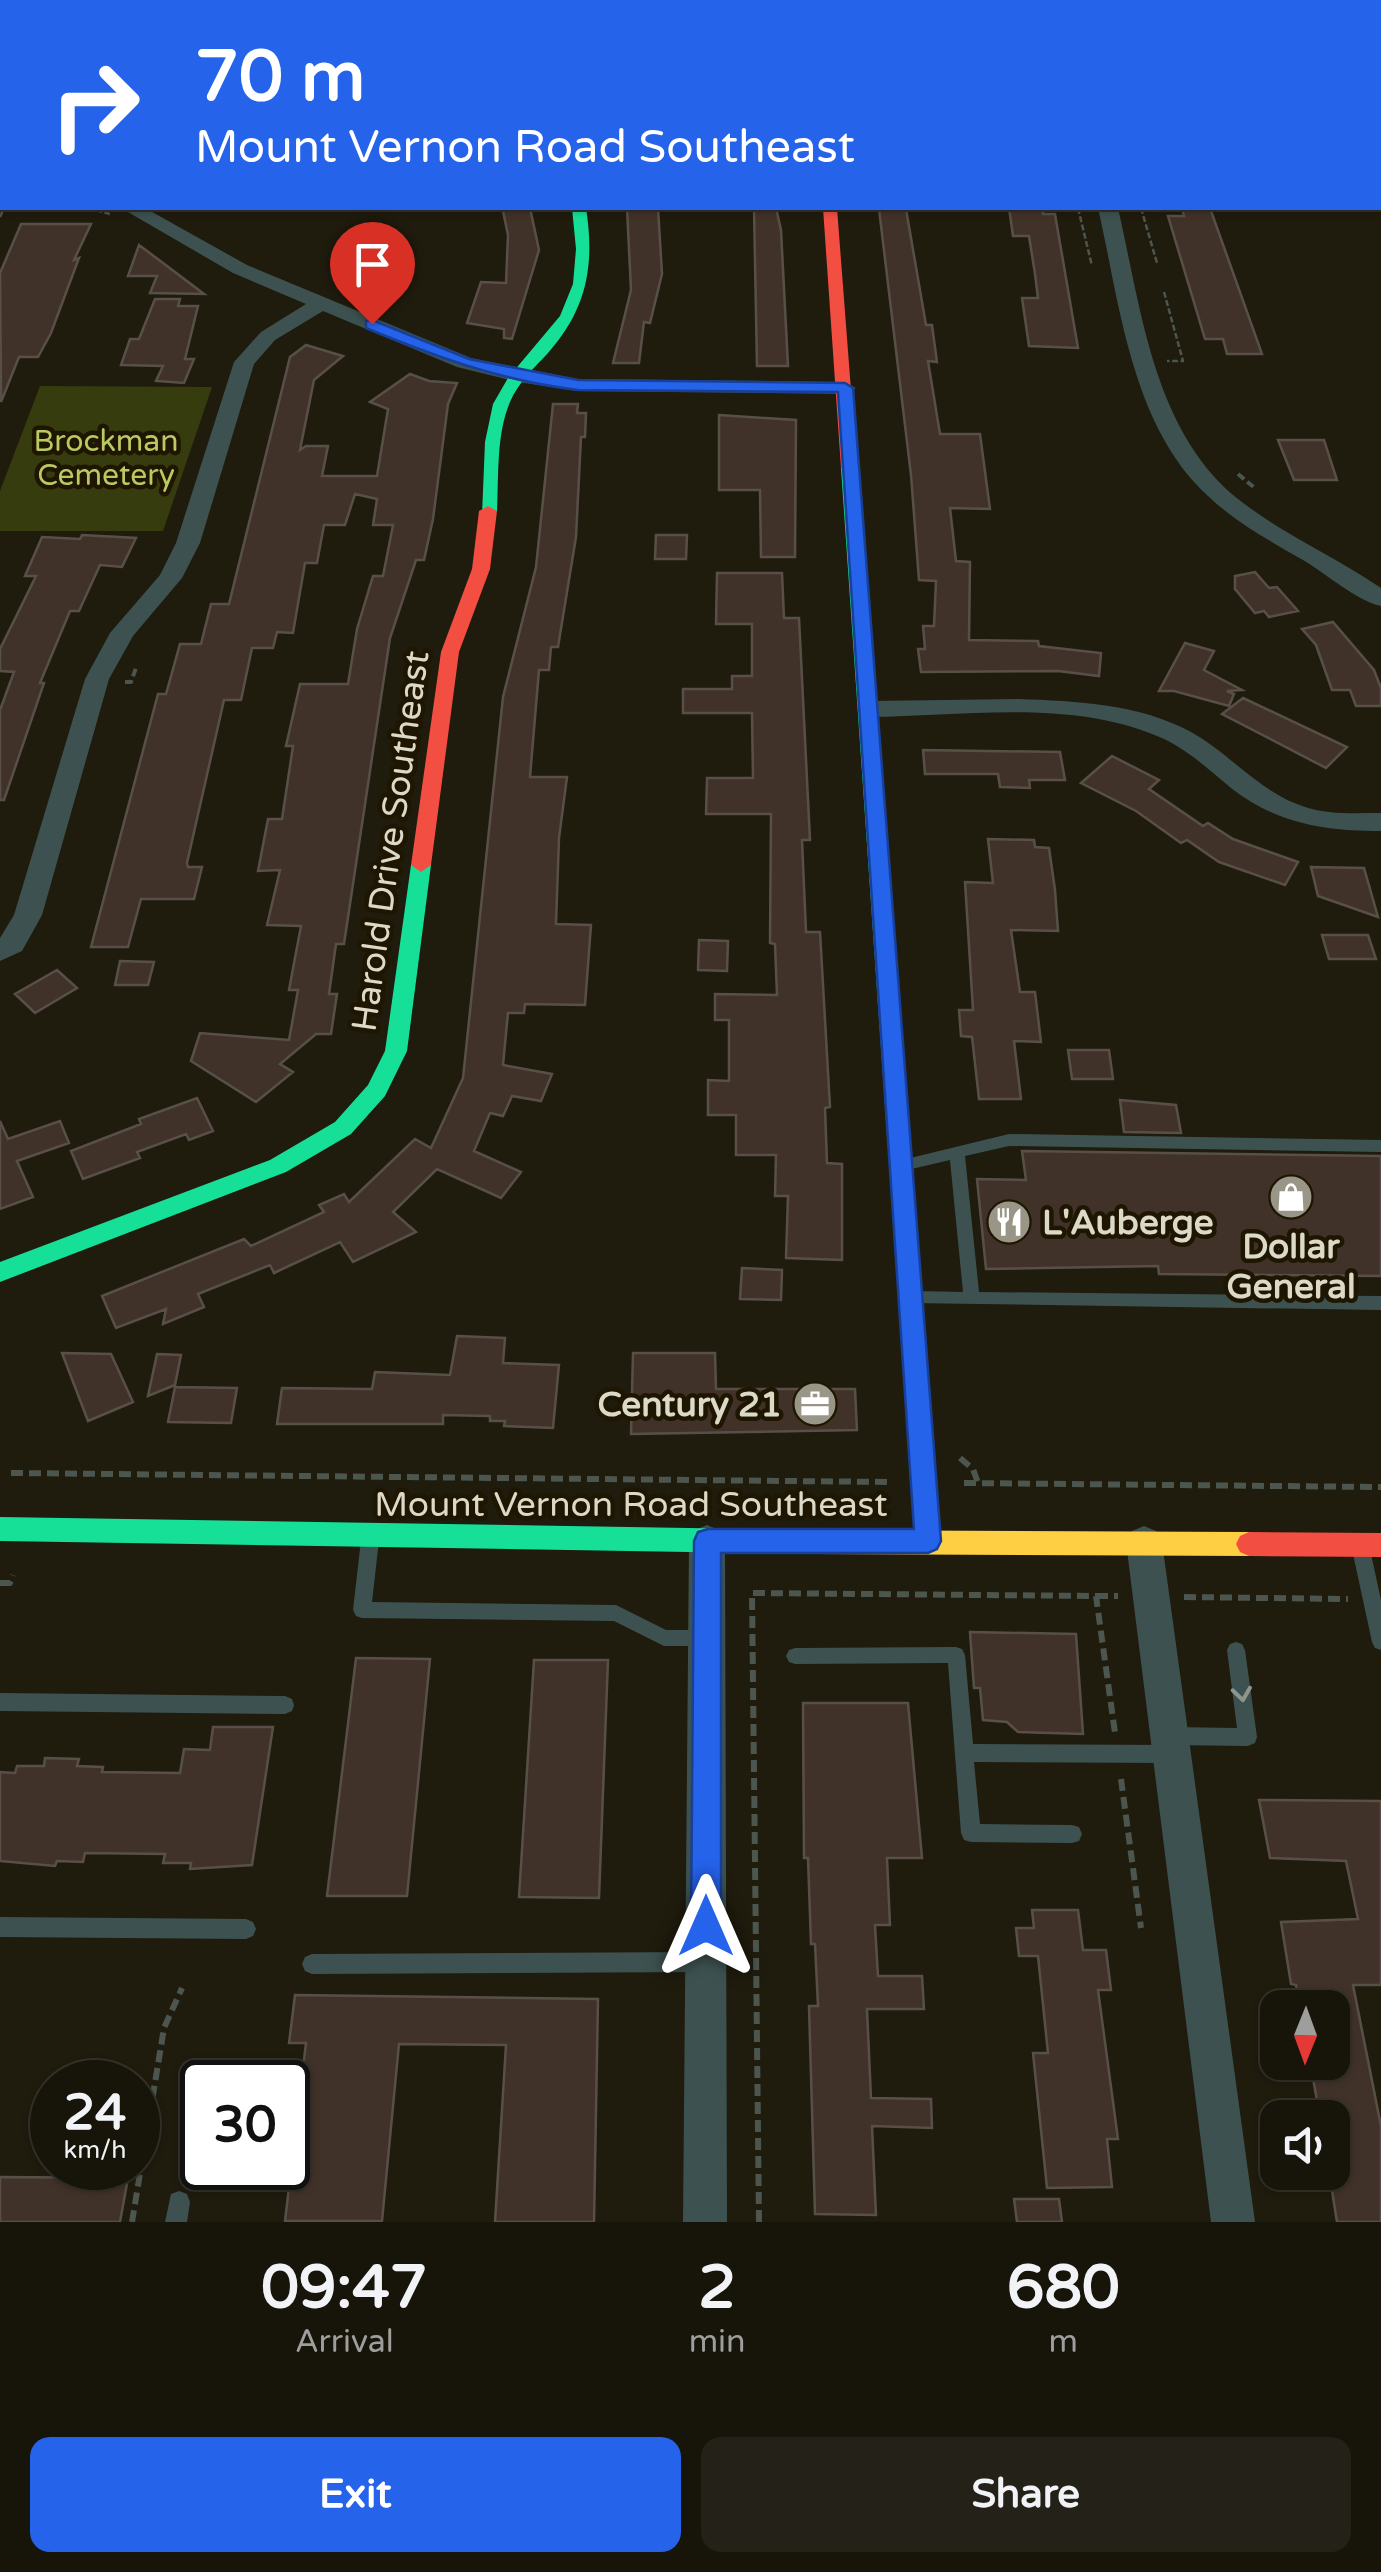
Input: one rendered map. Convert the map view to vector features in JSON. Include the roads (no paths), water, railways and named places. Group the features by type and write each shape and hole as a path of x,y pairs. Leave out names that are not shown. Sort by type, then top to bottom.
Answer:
{"street":[{"path":"135,210 166,224 222,260 320,304 464,362 518,376 578,385 845,388"},
{"name":"Harold Drive Southeast","path":"0,1272 278,1166 344,1128 377,1090 396,1051 450,652 482,569 500,406 518,376 563,327 582,285 587,249 579,210"},
{"path":"830,210 870,708 928,1541"},
{"path":"1109,210 1159,410 1180,454 1215,491 1269,530 1342,570 1381,599"},
{"path":"0,951 12,944 28,916 97,679 122,633 170,578 188,543 244,362 268,336 320,304"},
{"path":"870,708 1064,709 1116,714 1167,730 1202,749 1250,788 1290,812 1334,822 1381,822"},
{"name":"Mount Vernon Road Southeast","path":"0,1530 708,1541 1371,1545"},
{"path":"705,2222 708,1541"},
{"path":"1144,1542 1232,2222"}],"lane":[{"path":"902,1165 1009,1140 1381,1146"},
{"path":"956,1150 972,1298"},
{"path":"911,1298 1381,1303"},
{"path":"371,1536 362,1610 616,1613 664,1638 707,1638"},
{"path":"1371,1545 1372,1599 1381,1642"},
{"path":"964,1753 1118,1753 1248,1737 1236,1650"},
{"path":"794,1656 956,1655 971,1833 1072,1834"},
{"path":"0,1702 284,1705"},
{"path":"0,1927 246,1929"},
{"path":"312,1964 706,1962"}],"place":[{"name":"Dollar General","path":"1291,1197"},
{"name":"L'Auberge","path":"1009,1222"},
{"name":"Century 21","path":"815,1404"}],"park label":[{"name":"Brockman Cemetery","path":"106,458"}]}
